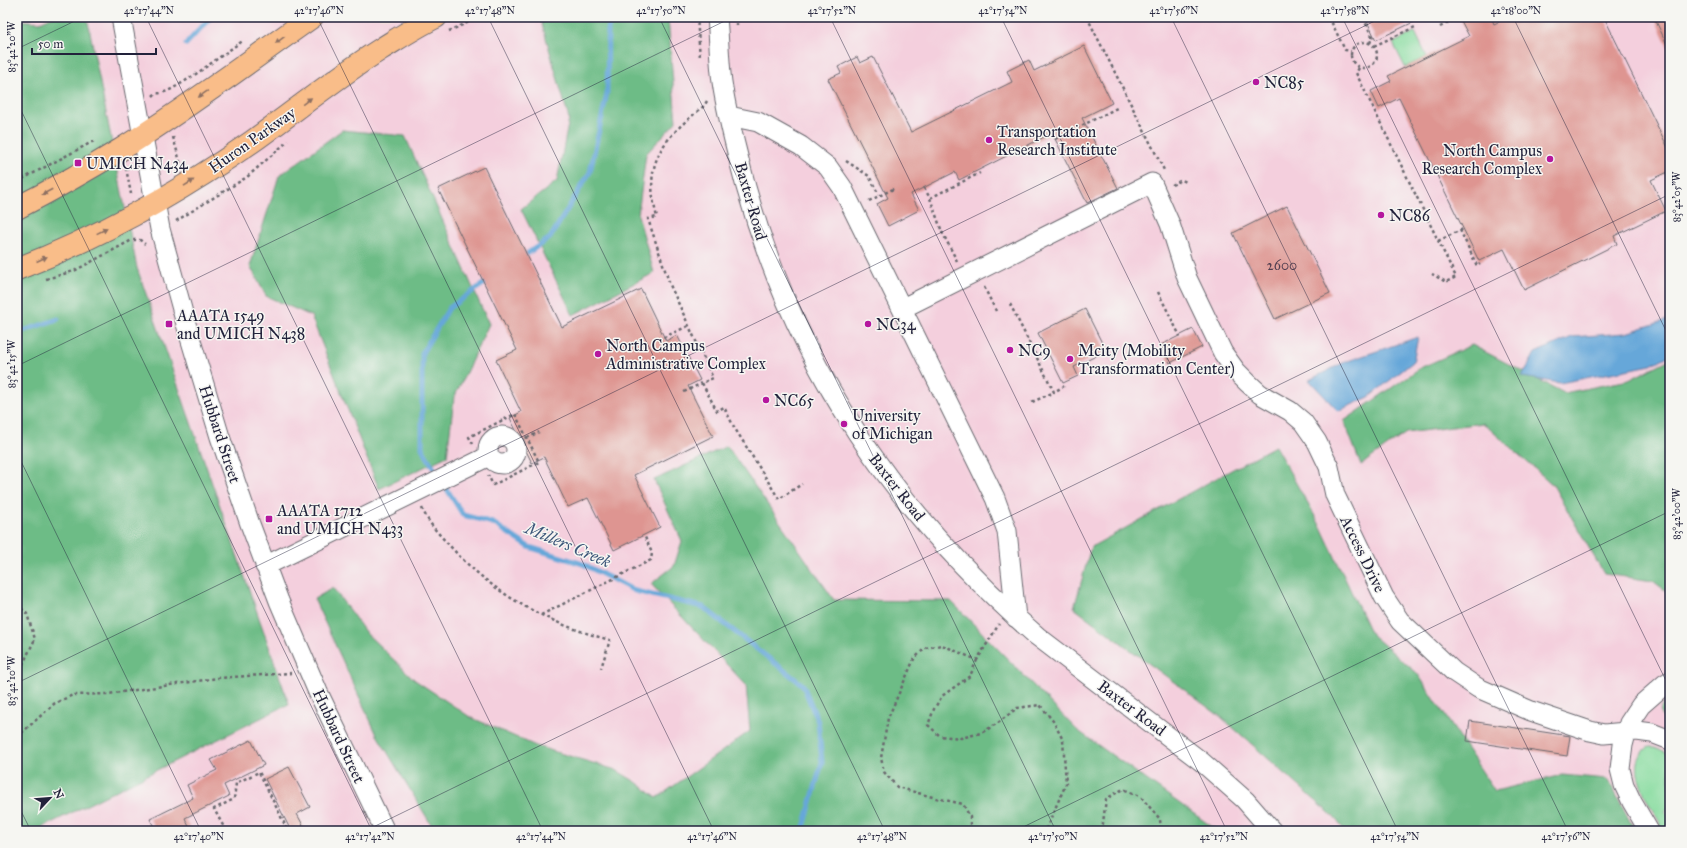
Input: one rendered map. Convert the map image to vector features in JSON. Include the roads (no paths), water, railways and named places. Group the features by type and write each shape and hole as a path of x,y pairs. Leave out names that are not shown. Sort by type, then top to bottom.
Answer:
{"main road":[{"path":"17,208 76,176 142,135 312,17"},
{"name":"Huron Parkway","path":"17,269 67,248 155,203 221,163 363,61 400,37 441,25"}],"street":[{"name":"Hubbard Street","path":"121,17 160,229 188,331 232,473 265,566 318,692 385,831"},
{"name":"Baxter Road","path":"717,17 722,82 741,167 763,245 794,318 836,399 878,464 914,511 953,556 1012,614 1037,636 1208,767 1245,800 1272,831"},
{"path":"729,116 758,122 802,146 828,167 842,186 995,498 1007,531 1012,614"},
{"name":"Access Drive","path":"903,308 1152,183 1170,224 1187,278 1220,346 1236,372 1260,394 1290,411 1303,422 1317,442 1329,467 1335,495 1341,508 1384,597 1400,621 1454,672 1478,688 1531,711 1590,731 1604,734 1652,732 1670,740"},
{"path":"265,566 489,456"},
{"path":"1659,831 1644,806 1629,766 1632,732 1629,723 1641,705 1670,681"},
{"path":"1649,831 1624,785 1620,769 1623,745 1643,715 1670,690"}],"water":[{"path":"1670,319 1670,355 1651,365 1560,383 1522,377 1535,353 1572,337 1626,333"},
{"path":"1418,337 1413,362 1369,397 1338,411 1309,380 1345,362"}],"waterway":[{"name":"Millers Creek","path":"186,44 211,17"},
{"name":"Millers Creek","path":"522,257 550,238 590,172 607,93 608,28 613,17"},
{"name":"Millers Creek","path":"439,477 422,448 422,353 449,308 489,280"},
{"name":"Millers Creek","path":"17,333 58,319"},
{"name":"Millers Creek","path":"443,483 463,515 493,523 529,547 583,564 635,591 703,607 803,685 818,722 822,762 803,831"}],"place":[{"name":"NC85","path":"1256,82"},
{"name":"Transportation Research Institute","path":"989,140"},
{"name":"North Campus Research Complex","path":"1550,159"},
{"name":"UMICH N434","path":"78,163"},
{"name":"NC86","path":"1381,215"},
{"name":"AAATA 1549 and UMICH N438","path":"169,324"},
{"name":"NC34","path":"868,324"},
{"name":"NC9","path":"1010,350"},
{"name":"North Campus Administrative Complex","path":"598,354"},
{"name":"Mcity (Mobility Transformation Center)","path":"1070,359"},
{"name":"NC65","path":"766,400"},
{"name":"University of Michigan","path":"844,424"},
{"name":"AAATA 1712 and UMICH N433","path":"269,519"}]}
